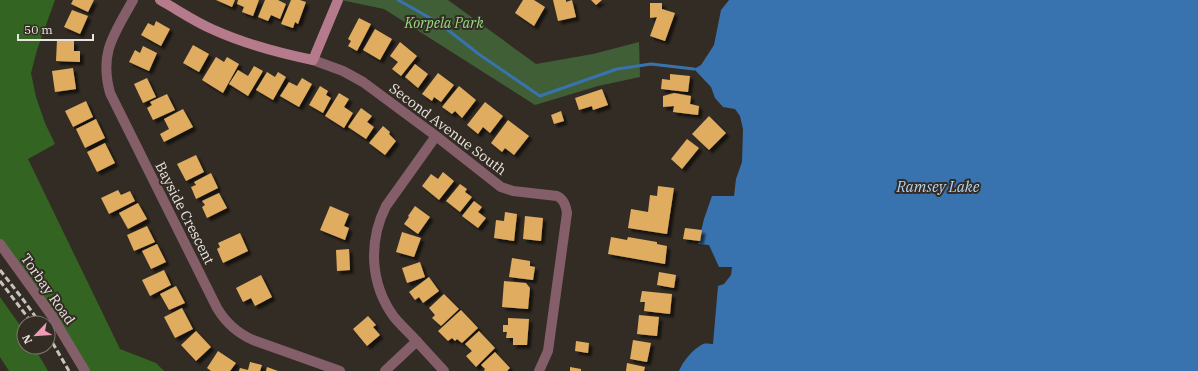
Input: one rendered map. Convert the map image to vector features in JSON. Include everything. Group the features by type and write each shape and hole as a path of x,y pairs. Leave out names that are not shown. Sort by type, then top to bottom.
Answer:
{"street":[{"name":"Bayside Crescent","path":"133,0 108,48 105,70 108,87 118,111 223,319 241,335 340,371"},
{"name":"Second Avenue South","path":"160,0 201,24 219,32 265,49 313,60 343,71 357,79 436,136 501,187 513,191 557,196 561,198 566,207 567,213 548,351 539,371"},
{"path":"313,60 338,0"},
{"path":"436,136 386,206 377,227 374,246 374,267 380,293 394,317 444,371"},
{"name":"Torbay Road","path":"0,244 52,316 84,371"},
{"path":"385,371 417,342"}],"green space":[{"path":"0,0 55,0 37,50 31,73 36,97 45,123 55,144 28,159 120,349 156,363 164,371 84,371 56,329 56,315 47,315 0,245"},
{"name":"Korpela Park","path":"341,0 448,0 536,64 593,54 639,42 640,77 598,86 535,105 384,9"},
{"path":"0,297 16,320 16,355 39,355 48,371 9,371 0,357"}],"water":[{"name":"Ramsey Lake","path":"729,0 1198,0 1198,371 679,371 692,352 703,344 713,344 718,286 724,284 731,275 732,267 719,267 709,245 698,244 704,219 712,196 734,196 736,179 742,162 743,129 740,116 735,109 723,107 715,98 711,87 694,69 701,65 714,45 721,10"}],"building":[{"path":"73,0 94,0 88,12 71,4"},
{"path":"216,0 235,0 232,7"},
{"path":"238,0 259,0 253,16 242,12 244,7 237,4"},
{"path":"265,0 278,0 286,4 280,19 271,15 268,21 258,17"},
{"path":"291,0 306,2 298,24 295,22 293,28 281,24"},
{"path":"523,0 534,0 545,7 534,26 515,13"},
{"path":"553,0 566,0 566,2 572,0 576,17 558,21"},
{"path":"591,0 602,0 596,5"},
{"path":"650,3 662,3 662,9 675,13 665,41 650,36 657,17 650,18"},
{"path":"72,10 88,16 80,34 64,27"},
{"path":"359,18 371,24 357,51 348,46 351,41 348,39"},
{"path":"156,21 170,29 161,46 141,35 148,23 154,26"},
{"path":"375,29 392,39 380,60 363,50"},
{"path":"57,40 74,41 74,51 80,51 80,62 56,61"},
{"path":"400,42 417,56 401,76 392,69 398,62 390,56"},
{"path":"193,45 209,54 199,72 183,63"},
{"path":"143,46 157,53 149,71 129,62 135,50 140,53"},
{"path":"216,57 224,62 227,57 239,64 223,93 202,80"},
{"path":"415,64 428,74 418,88 405,77"},
{"path":"254,66 263,71 248,96 229,84 238,70 248,76"},
{"path":"73,68 76,89 55,92 52,71"},
{"path":"267,72 275,77 278,72 286,77 273,100 256,90"},
{"path":"438,73 454,85 441,102 434,97 432,101 422,94"},
{"path":"670,74 690,76 688,92 661,89 662,79 670,80"},
{"path":"147,78 156,97 143,103 134,84"},
{"path":"302,78 312,84 299,107 280,96 289,82 297,86"},
{"path":"320,86 328,91 326,95 331,98 323,113 309,105"},
{"path":"459,86 476,100 462,118 455,111 452,114 442,107"},
{"path":"602,89 608,105 593,110 592,106 579,110 575,98"},
{"path":"339,93 349,99 344,107 353,113 344,128 325,116"},
{"path":"674,93 691,96 690,104 699,106 698,115 673,112 674,106 663,107 663,96"},
{"path":"167,94 175,110 153,120 147,108 152,105 150,102"},
{"path":"86,101 93,117 73,127 65,111"},
{"path":"485,102 503,116 490,133 483,127 478,134 467,125"},
{"path":"361,108 372,116 367,122 374,127 366,139 348,127"},
{"path":"183,109 193,127 164,142 160,134 169,129 164,119"},
{"path":"561,111 564,121 554,124 551,115"},
{"path":"709,116 726,133 709,150 692,134"},
{"path":"96,119 105,138 85,148 76,129"},
{"path":"508,120 529,136 514,155 505,148 502,152 491,143"},
{"path":"383,126 390,132 389,134 396,141 385,155 369,143"},
{"path":"687,139 699,148 682,169 671,159"},
{"path":"105,143 115,163 97,172 87,152"},
{"path":"196,155 204,172 186,181 177,164"},
{"path":"443,172 454,181 439,200 422,186 431,174 438,179"},
{"path":"211,173 218,188 196,199 191,187 196,185 194,182"},
{"path":"460,184 467,189 465,192 472,197 460,212 446,201"},
{"path":"658,186 674,188 667,234 628,228 631,209 648,212 650,195 657,196"},
{"path":"118,190 121,195 130,191 135,201 109,214 101,198"},
{"path":"219,193 227,208 207,218 202,207 205,205 202,201"},
{"path":"474,201 482,207 478,212 486,218 478,228 462,216"},
{"path":"138,203 147,219 128,229 119,213"},
{"path":"330,206 349,214 344,226 349,228 345,240 320,230"},
{"path":"415,206 430,217 418,234 404,224"},
{"path":"505,212 517,214 514,241 494,238 496,220 504,221"},
{"path":"525,216 543,218 541,241 523,239"},
{"path":"147,226 155,242 134,251 127,235"},
{"path":"685,228 702,230 700,241 683,239"},
{"path":"402,232 421,238 414,257 396,252"},
{"path":"240,233 248,251 223,263 217,249 220,247 218,243"},
{"path":"611,237 627,240 628,237 657,242 657,244 667,246 665,264 608,254"},
{"path":"157,244 166,262 151,269 142,251"},
{"path":"349,249 350,270 337,271 336,250"},
{"path":"512,258 530,261 530,266 535,267 533,280 509,277"},
{"path":"420,262 425,277 407,283 402,268"},
{"path":"164,270 171,285 150,296 142,280"},
{"path":"659,272 676,275 674,288 657,285"},
{"path":"261,275 272,297 255,306 251,298 243,302 236,288"},
{"path":"429,277 439,291 423,303 419,297 415,300 409,292"},
{"path":"504,281 526,283 530,288 528,309 502,307"},
{"path":"176,286 185,303 169,310 160,294"},
{"path":"642,291 672,294 670,314 644,311 645,302 640,302"},
{"path":"444,294 459,309 441,326 432,318 435,315 429,308"},
{"path":"182,308 193,329 175,338 164,317"},
{"path":"461,310 478,328 462,343 457,339 455,341 452,338 448,341 438,331"},
{"path":"639,315 659,317 657,336 637,334"},
{"path":"368,316 376,325 373,327 380,335 367,346 353,329"},
{"path":"508,318 529,319 527,345 513,345 513,338 506,338 507,332 503,332 503,325 508,325"},
{"path":"196,331 211,347 196,361 181,345"},
{"path":"479,331 495,348 476,367 466,356 472,351 465,344"},
{"path":"633,340 651,343 647,362 630,359"},
{"path":"576,341 589,343 588,353 575,351"},
{"path":"218,351 236,363 230,371 211,371 207,368"},
{"path":"495,352 510,368 507,371 484,371 485,369 481,365"},
{"path":"250,362 262,365 260,371 239,371 240,368 248,370"},
{"path":"627,363 645,367 644,371 626,371"},
{"path":"267,367 278,371 266,371"},
{"path":"570,367 581,369 581,371 570,371"}],"waterway":[{"path":"398,0 439,23 480,55 540,96 617,69 651,64 694,69"}],"railway":[{"path":"0,270 34,315"},
{"path":"0,281 26,315"},
{"path":"56,349 69,371"}]}
